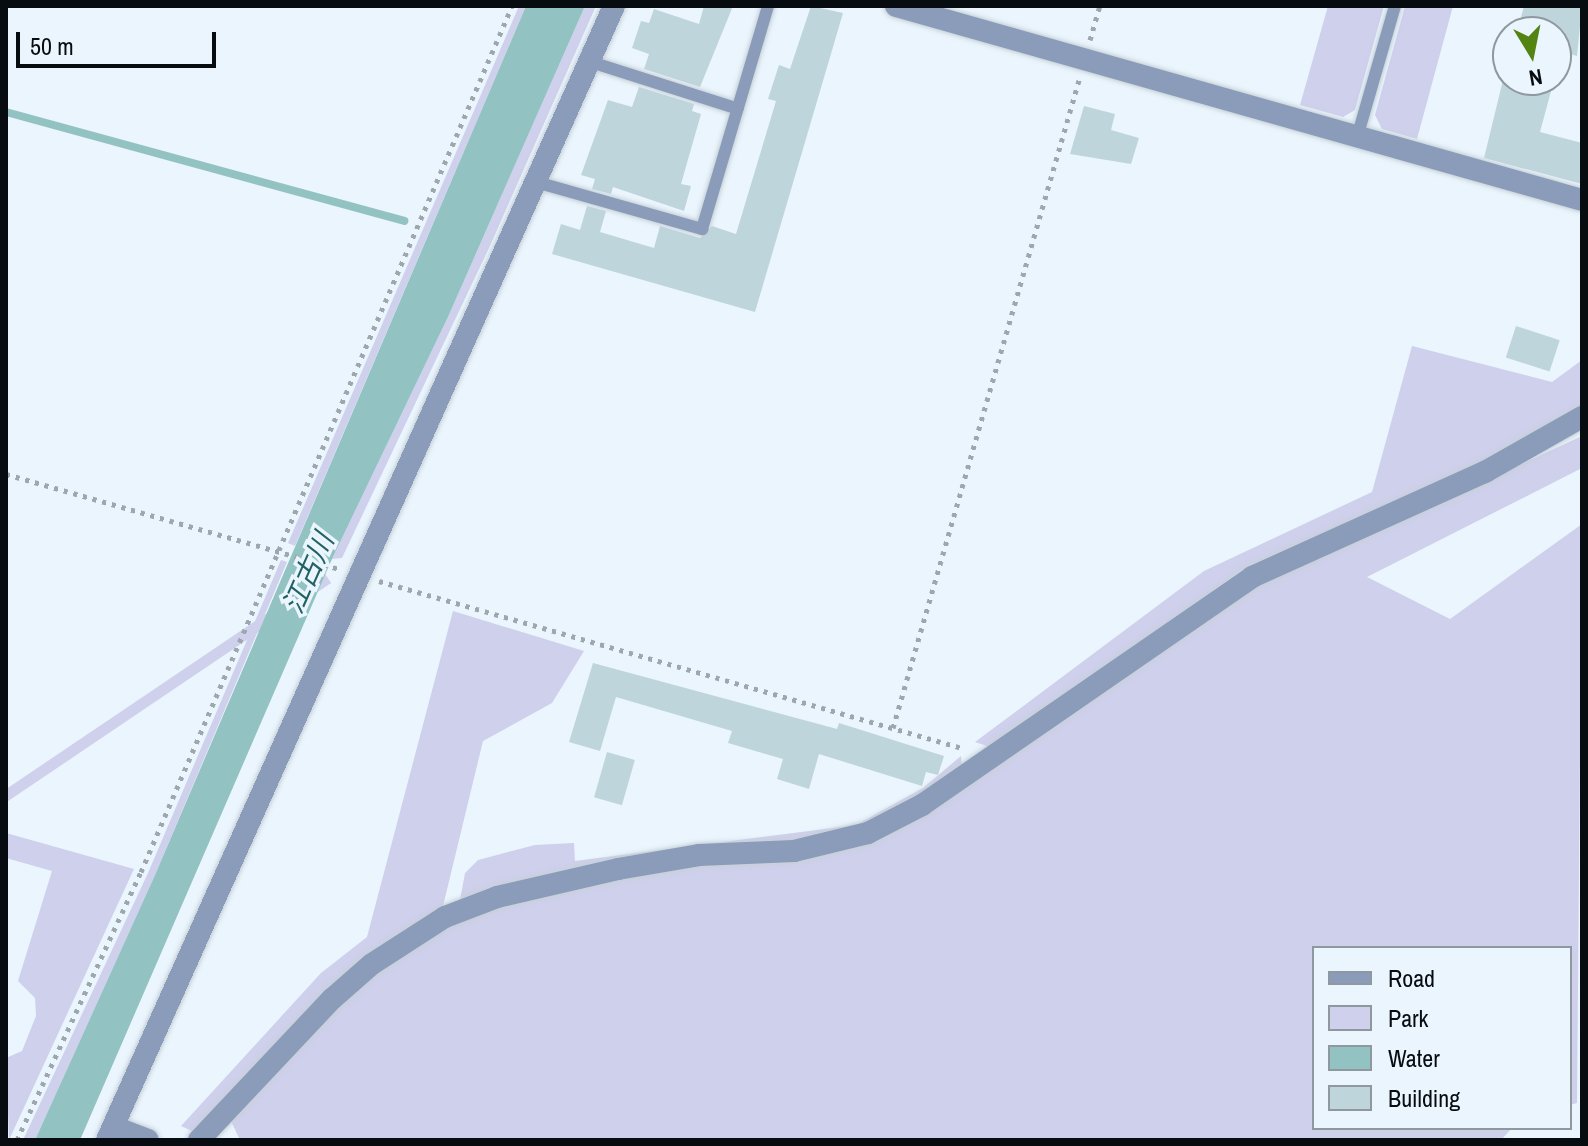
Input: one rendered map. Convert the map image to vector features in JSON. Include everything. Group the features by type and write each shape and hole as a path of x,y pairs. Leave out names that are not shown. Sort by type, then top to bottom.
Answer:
{"street":[{"path":"148,1140 110,1133 348,572 536,182 614,6"},
{"path":"896,6 1358,134 1582,200"},
{"path":"199,1140 372,964 468,906 685,857 834,844 922,805 1252,577 1485,472 1582,417"}],"lane":[{"path":"536,182 702,229 768,6"},
{"path":"1358,134 1395,6"},
{"path":"588,61 738,109"}],"path":[{"path":"17,1140 282,552 512,6"},
{"path":"893,728 1100,6"},
{"path":"6,474 990,756"}],"green space":[{"path":"519,6 526,6 295,546 288,543"},
{"path":"585,6 596,6 489,248 342,558 332,559 448,317"},
{"path":"1328,6 1384,6 1355,110 1343,117 1300,105"},
{"path":"1405,6 1453,6 1417,139 1382,129 1375,115"},
{"path":"1412,346 1552,382 1582,360 1582,404 1480,463 1246,567 990,747 975,742 1204,571 1372,492"},
{"path":"1582,436 1582,468 1367,577 1450,619 1582,524 1577,1103 1572,1104 1572,946 1312,946 1312,1130 1510,1130 1501,1140 240,1140 231,1121 338,1005 377,971 470,913 700,861 836,850 1259,585"},
{"path":"281,560 287,562 155,875 35,1140 23,1140 148,873"},
{"path":"325,574 331,583 6,802 6,789"},
{"path":"453,611 584,651 552,703 483,741 443,906 365,955 192,1131 181,1126 321,973 367,937"},
{"path":"961,756 962,768 866,827 460,900 465,873 478,860 535,845 574,843 575,861 856,825 923,788"},
{"path":"6,833 134,869 9,1140 6,1058 22,1051 36,1016 35,998 18,981 52,871 6,858"}],"water":[{"name":"江古川","path":"526,6 585,6 448,317 332,559 80,1140 35,1140 155,875"}],"building":[{"path":"704,6 733,6 700,87 644,69 649,54 632,48 641,21 649,23 654,9 699,24"},
{"path":"811,6 843,13 755,312 552,254 561,224 580,230 587,206 606,211 600,232 654,248 660,226 700,238 712,226 736,234 776,101 768,99 779,65 790,69"},
{"path":"1524,6 1582,6 1577,56 1572,55 1572,16 1521,16"},
{"path":"639,87 694,104 692,111 701,114 681,184 691,186 684,211 613,187 611,194 592,189 595,179 581,175 608,100 632,107"},
{"path":"1499,96 1550,96 1540,132 1582,143 1582,184 1484,158"},
{"path":"1084,106 1115,114 1111,130 1139,138 1131,164 1070,154"},
{"path":"1516,326 1560,340 1550,372 1506,357"},
{"path":"593,663 837,729 839,723 944,756 938,775 926,772 922,786 819,754 809,789 777,779 783,759 728,743 732,731 616,697 600,751 569,742"},
{"path":"607,752 635,760 622,805 594,797"}],"waterway":[{"path":"6,112 404,221"}]}
